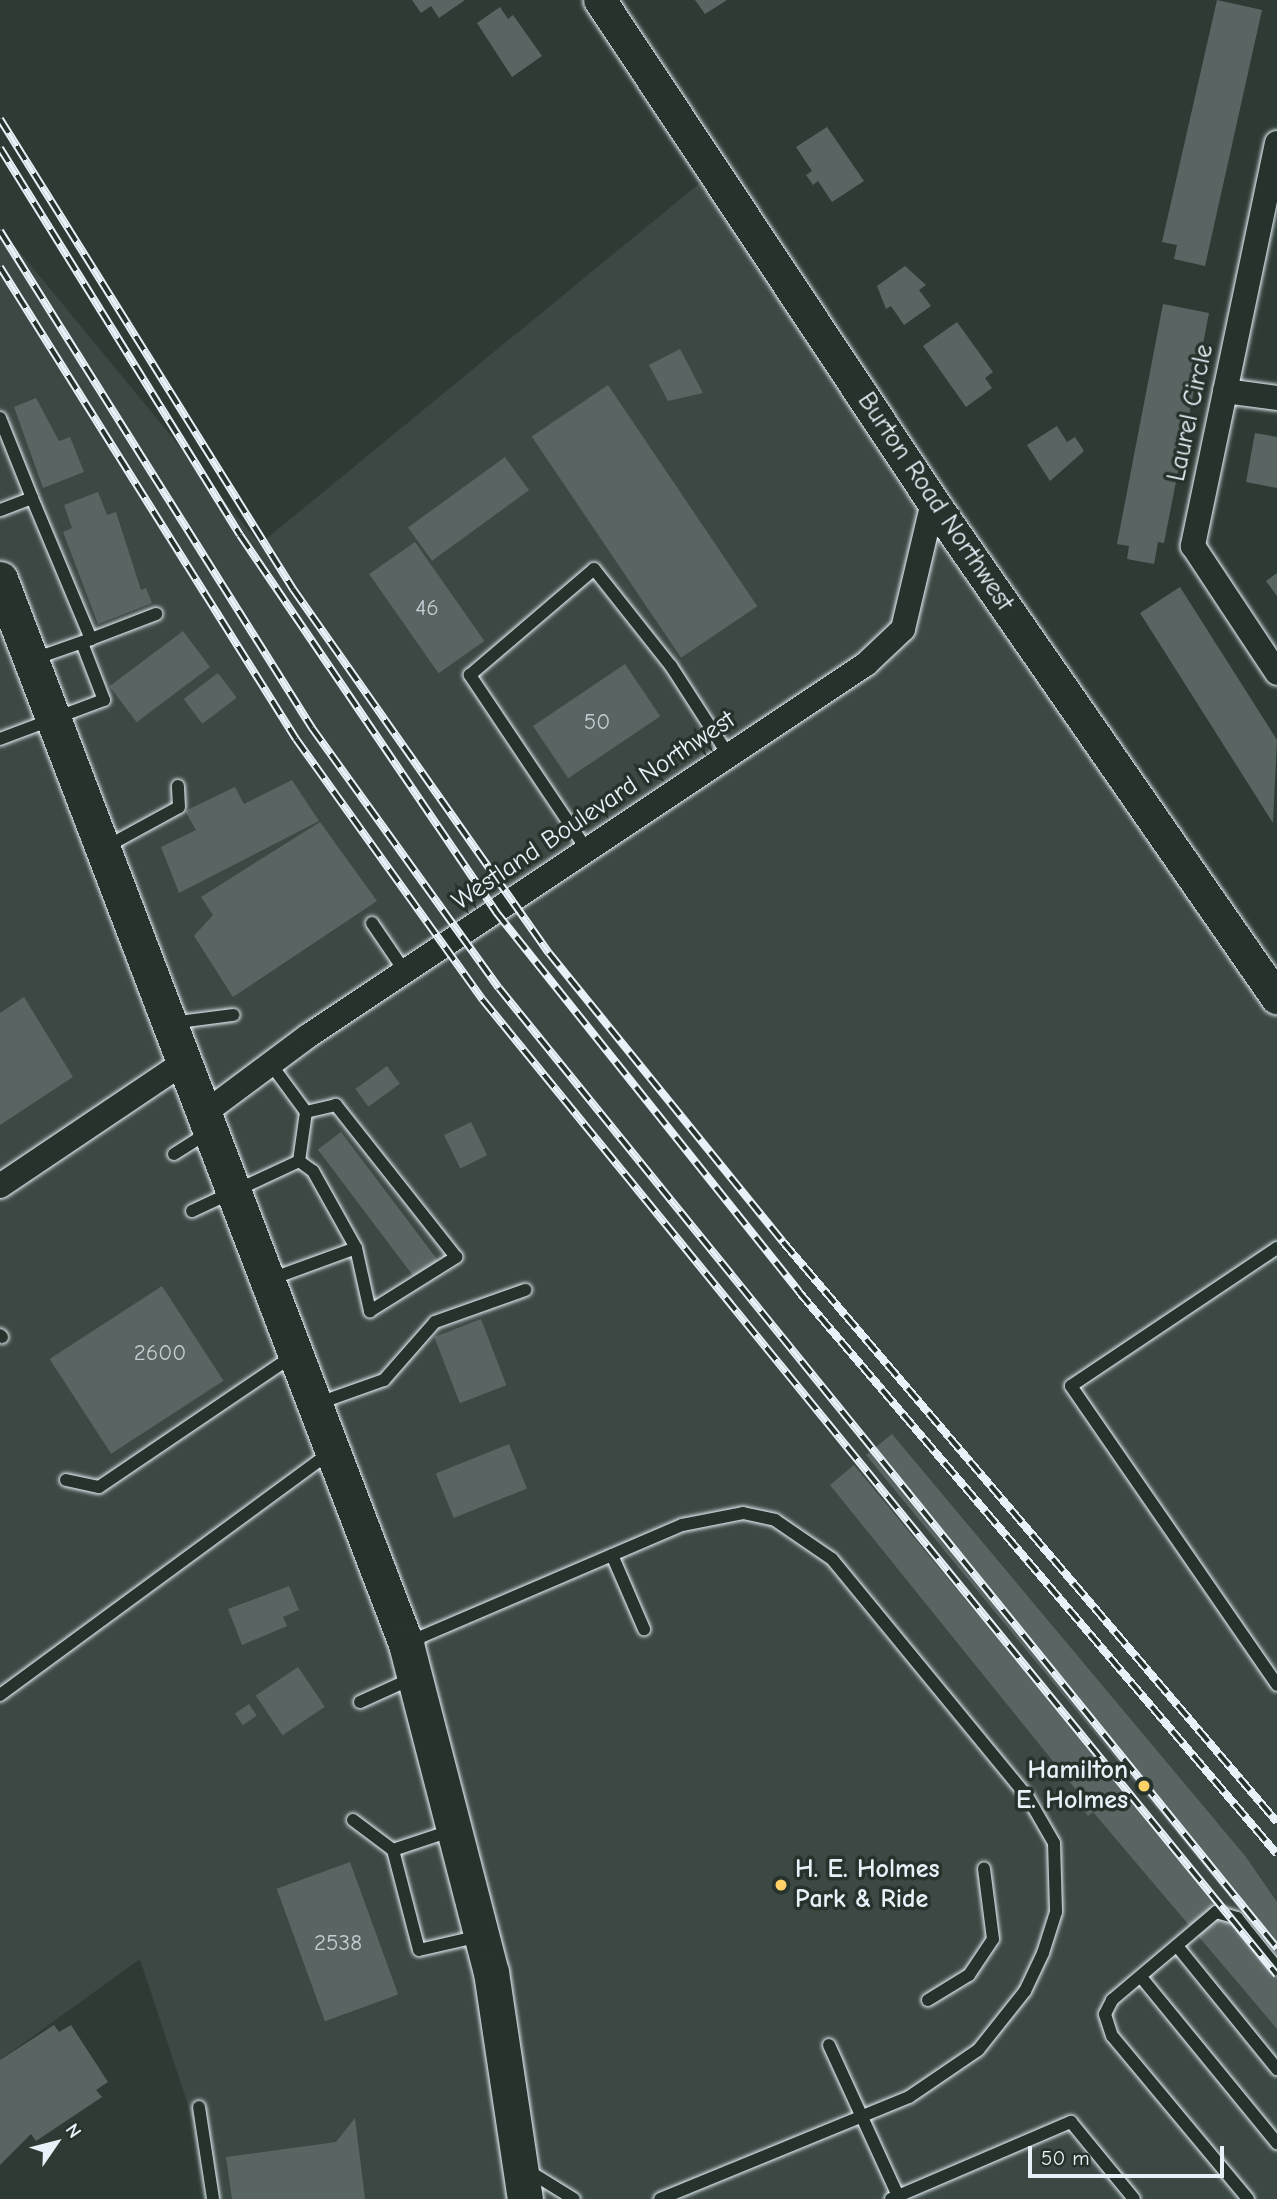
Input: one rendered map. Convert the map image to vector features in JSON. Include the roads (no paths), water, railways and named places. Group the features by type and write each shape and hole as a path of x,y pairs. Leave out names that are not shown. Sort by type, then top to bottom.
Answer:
{"main road":[{"path":"0,579 336,1447 411,1660 458,1829 483,1936 523,2183"}],"street":[{"name":"Burton Road Northwest","path":"600,0 933,502 1277,998"},
{"name":"Laurel Circle","path":"1277,142 1193,546 1277,673"},
{"path":"1225,391 1277,398"},
{"name":"Westland Boulevard Northwest","path":"210,1121 270,1063 866,664 903,629 933,502"},
{"path":"0,1186 186,1061"}],"lane":[{"path":"0,418 86,641 104,699 0,740"},
{"path":"0,510 32,498"},
{"path":"587,850 470,675 594,569 671,666 729,756"},
{"path":"31,660 156,614"},
{"path":"104,848 178,807 178,786"},
{"path":"372,923 406,973"},
{"path":"171,1023 233,1015"},
{"path":"270,1063 306,1112 299,1161"},
{"path":"299,1161 313,1171 356,1248 370,1311 456,1257 336,1105 306,1112"},
{"path":"174,1154 210,1121"},
{"path":"192,1211 299,1161"},
{"path":"271,1279 356,1248"},
{"path":"1277,1248 1071,1386 1277,1685"},
{"path":"319,1403 384,1380 435,1322 525,1290"},
{"path":"66,1480 99,1487 299,1352"},
{"path":"0,1695 336,1447"},
{"path":"360,1702 411,1660 612,1555 711,1516 743,1513 805,1535 832,1559 1027,1796 1054,1843 1056,1912 1034,1972 1004,2022 945,2076 863,2118 660,2199"},
{"path":"612,1555 644,1629"},
{"path":"353,1820 393,1850 419,1950 483,1936"},
{"path":"393,1850 458,1829"},
{"path":"928,2000 969,1975 993,1939 984,1869"},
{"path":"1248,2199 1112,2036 1105,2014 1112,2000 1216,1912 1228,1912 1277,1968"},
{"path":"1177,1946 1277,2069"},
{"path":"1141,1977 1277,2143"},
{"path":"829,2045 863,2118 894,2197 1071,2122 1133,2199"},
{"path":"199,2106 214,2199"},
{"path":"523,2183 574,2199"}],"railway":[{"path":"0,119 293,589 549,953 783,1242 1277,1822"},
{"path":"0,148 240,535 496,912 799,1292 1277,1854"},
{"path":"0,231 312,728 499,988 1277,1948"},
{"path":"0,267 296,739 483,1000 1277,1975"}],"place":[{"name":"Hamilton E. Holmes","path":"1144,1786"},
{"name":"H. E. Holmes Park & Ride","path":"781,1885"}]}
